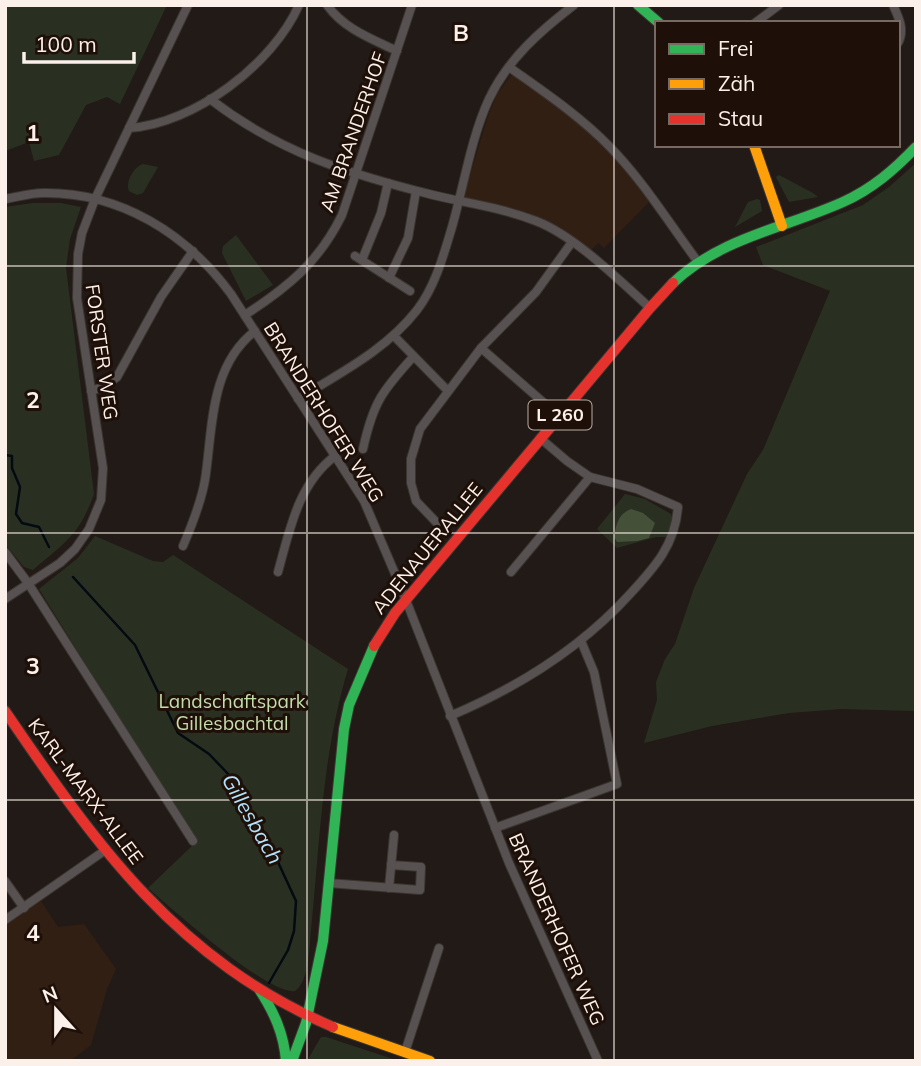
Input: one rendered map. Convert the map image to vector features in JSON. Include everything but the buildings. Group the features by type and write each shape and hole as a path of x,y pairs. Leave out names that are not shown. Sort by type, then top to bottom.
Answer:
{"main road":[{"path":"638,5 657,21"},
{"path":"755,147 782,226"},
{"name":"ADENAUERALLEE","path":"292,1061 308,1014 320,952 341,750 349,705 375,644 406,598 673,283 698,262 722,249 831,208 868,191 916,147"},
{"name":"KARL-MARX-ALLEE","path":"5,711 104,851 165,916 206,951 257,986 308,1014 359,1037 430,1061"},
{"path":"257,986 281,1027 286,1061"}],"street":[{"name":"FORSTER WEG","path":"5,599 60,563 75,549 89,530 101,500 103,468 77,299 76,276 82,233 95,199 188,5"},
{"path":"129,128 148,127 169,121 210,100 265,55 293,18 299,5"},
{"path":"327,5 334,15 355,30 397,51"},
{"name":"AM BRANDERHOF","path":"245,314 278,294 316,257 330,239 342,215 412,5"},
{"path":"298,399 369,355 394,336 419,308 442,261 489,100 509,67 532,39 574,5"},
{"path":"757,21 773,7"},
{"path":"509,67 556,100 609,146 648,192 698,262"},
{"path":"210,100 266,137 324,164 356,175 538,222 572,242 650,308"},
{"path":"388,183 381,213 359,258 410,291"},
{"path":"389,278 408,238 416,191"},
{"name":"BRANDERHOFER WEG","path":"5,199 39,193 95,199 130,210 157,223 193,251 217,275 245,314 364,501 406,598 495,828 598,1061"},
{"path":"437,523 416,501 411,483 411,459 420,429 481,348 536,292 572,242"},
{"path":"91,391 105,386 117,377 160,298 193,251"},
{"path":"183,547 196,517 204,482 215,398 222,376 241,342 255,331"},
{"path":"394,336 448,391"},
{"path":"481,348 559,416"},
{"path":"363,449 371,414 387,385 413,357"},
{"path":"450,716 514,686 581,641 621,604 664,556 674,532 678,507 649,493 590,477 540,438"},
{"path":"278,572 294,516 310,481 319,468 335,456"},
{"path":"511,572 590,477"},
{"path":"5,552 28,583 193,841"},
{"path":"495,828 617,784 594,671 581,641"},
{"path":"389,888 394,835"},
{"path":"5,920 104,851"},
{"path":"328,883 420,890 421,867 391,865"},
{"path":"5,881 23,908"},
{"path":"405,1052 439,948"}],"shaded area":[{"path":"511,75 542,94 601,142 650,201 604,248 598,243 590,251 535,216 463,199 487,119 496,96"},
{"path":"41,901 58,927 84,924 116,969 107,989 91,1045 70,1061 5,1061 5,925"}],"green space":[{"path":"5,5 167,5 120,104 107,97 86,105 59,155 34,161 29,142 5,151"},
{"path":"916,163 916,711 841,709 789,713 712,726 644,743 657,700 656,682 665,659 675,644 694,588 747,474 763,450 830,291 763,265 756,247 863,205"},
{"path":"143,164 158,167 143,193 137,195 129,191 128,183 134,171"},
{"path":"779,175 818,197 789,202 776,177"},
{"path":"760,200 762,211 735,227 748,202"},
{"path":"61,203 81,207 70,239 66,268 94,494 77,529 33,570 24,567 5,544 5,207"},
{"path":"236,235 273,285 246,301 222,253 223,246"},
{"path":"625,494 645,499 671,514 668,537 656,537 617,548 597,529"},
{"path":"631,509 643,513 655,523 649,538 617,542 614,537 618,520"},
{"name":"Landschaftspark Gillesbachtal","path":"95,536 153,561 163,562 173,555 348,669 327,766 308,963 304,979 295,991 282,989 243,966 148,888 196,842 39,589 78,558"},
{"path":"321,1037 326,1037 393,1059 307,1061"}],"waterway":[{"name":"Gillesbach","path":"5,455 12,456 12,468 20,487 16,514 22,523 39,527 49,547"},
{"name":"Gillesbach","path":"73,577 135,645 178,733 209,754 232,778 265,834 296,901 294,931 288,950 269,983"}],"traffic: fast":[{"path":"638,5 657,21"},
{"path":"673,283 691,268 732,244 854,197 882,178 916,147"},
{"path":"292,1061 306,1023 323,941 344,729 349,705 374,646"},
{"path":"259,989 277,1024 286,1061"}],"traffic: slow":[{"path":"755,147 782,226"},
{"path":"333,1027 430,1061"}],"traffic: jam":[{"path":"374,646 395,613 673,283"},
{"path":"5,711 108,853 185,933 229,968 278,1000 333,1027"}]}
